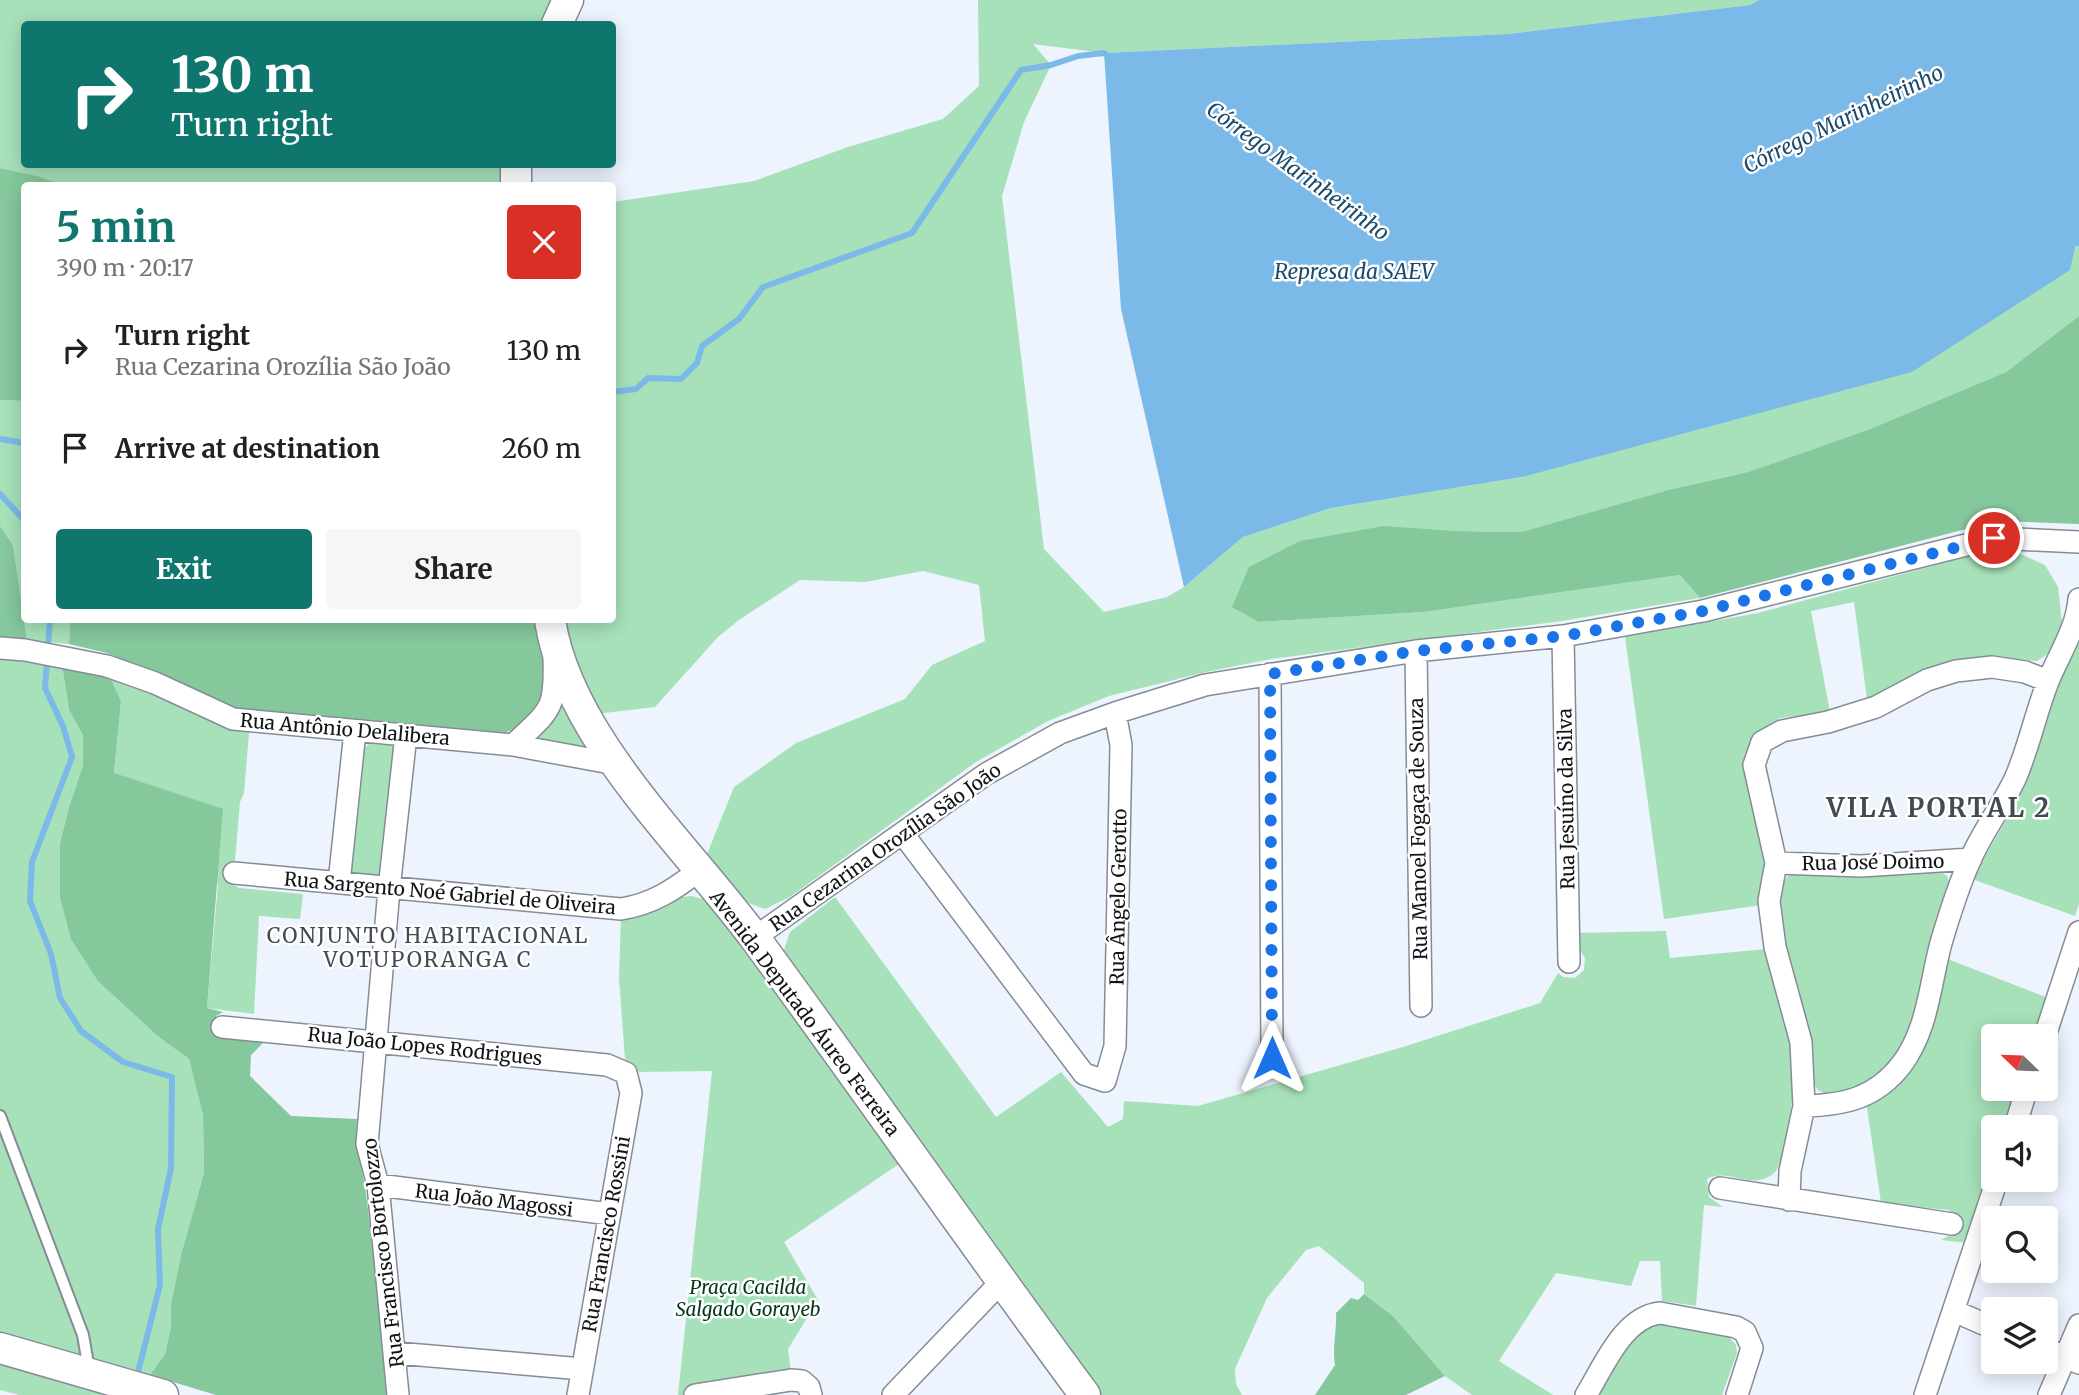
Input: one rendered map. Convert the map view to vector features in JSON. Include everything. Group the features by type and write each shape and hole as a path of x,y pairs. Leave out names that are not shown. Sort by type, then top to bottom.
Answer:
{"main road":[{"path":"558,21 568,0"},
{"name":"Avenida Deputado Áureo Ferreira","path":"551,629 570,685 587,720 617,764 698,871 754,937 1085,1395"},
{"path":"0,1349 158,1393"}],"street":[{"name":"Rua Cezarina Orozília São João","path":"754,937 986,774 1060,733 1205,685 1416,651 1563,636 1703,611 1994,538 2079,541"},
{"path":"1804,1106 1836,1105 1863,1097 1890,1079 1904,1062 1918,1036 1941,944 1970,859 2015,779 2048,681 2078,613 2079,600"},
{"path":"513,745 545,714 554,698 551,629"},
{"name":"Rua Jesuíno da Silva","path":"1563,636 1569,962"},
{"name":"Rua Antônio Delalibera","path":"0,648 26,650 107,666 155,683 233,719 513,745 617,764"},
{"name":"Rua Manoel Fogaça de Souza","path":"1416,651 1420,1006"},
{"path":"1789,1199 1790,1171 1804,1106 1801,1042 1775,947 1770,912 1769,901 1776,863 1754,765 1762,742 1782,731 1828,722 1875,708 1927,680 1956,670 1992,667 2025,672 2048,681"},
{"path":"1270,674 1272,1058"},
{"name":"Rua Ângelo Gerotto","path":"902,834 1084,1074 1105,1081 1115,1046 1121,745 1115,713"},
{"path":"339,883 355,731"},
{"name":"Rua Francisco Bortolozzo","path":"398,1395 378,1185 367,1144 389,889 406,735"},
{"name":"Rua José Doimo","path":"1776,863 1861,866 1970,859"},
{"name":"Rua Sargento Noé Gabriel de Oliveira","path":"234,873 621,909 642,906 670,892 698,871"},
{"path":"2049,1024 2079,932"},
{"name":"Rua João Lopes Rodrigues","path":"222,1027 607,1065 626,1073"},
{"name":"Rua Francisco Rossini","path":"578,1395 631,1093 626,1073"},
{"name":"Rua João Magossi","path":"378,1185 610,1214"},
{"path":"1720,1188 1952,1224"},
{"path":"1925,1395 1993,1192"},
{"path":"893,1395 1001,1282"},
{"path":"1954,1311 1981,1323"},
{"path":"1586,1395 1620,1340 1640,1319 1649,1314 1660,1313 1736,1327 1745,1332 1752,1348 1737,1395"},
{"path":"2049,1395 2063,1357 2079,1325"},
{"path":"396,1353 582,1369"},
{"path":"695,1395 790,1380 802,1381 809,1387 811,1395"}],"lane":[{"path":"0,1116 83,1335 89,1374"}],"green space":[{"path":"0,0 560,0 550,21 21,21 21,168 509,168 508,182 53,182 0,168"},
{"path":"978,0 1759,0 1750,5 1508,34 1104,53 1033,44 1051,65 1024,122 1002,196 1044,549 1104,612 1167,597 1184,587 1243,537 1331,508 1522,477 2079,246 2079,316 2006,372 1870,429 1748,472 1668,490 1521,532 1453,531 1259,622 1424,612 1680,575 1700,598 1562,621 1271,659 1109,696 1048,721 976,762 790,897 765,909 735,898 703,864 734,787 796,743 905,699 932,665 985,641 979,585 923,571 865,582 800,580 718,637 655,707 596,714 559,623 616,623 616,202 754,181 848,147 943,119 979,86"},
{"path":"0,168 54,182 21,182 21,401 0,400"},
{"path":"2079,316 2079,524 1997,521 1700,598 1680,575 1424,612 1259,622 1232,607 1249,567 1300,541 1384,526 1521,532 1668,490 1748,472 1870,429 2006,372"},
{"path":"0,400 21,401 21,600 13,545 0,526"},
{"path":"0,526 13,545 21,599 21,623 24,623 27,640 0,639"},
{"path":"1988,551 2016,552 2045,565 2058,587 2062,622 2061,638 2049,653 2037,661 1988,658 1919,671 1867,699 1854,602 1811,611 1830,712 1780,718 1759,732 1746,756 1746,777 1764,863 1762,905 1664,919 1625,637 1758,613"},
{"path":"24,623 70,623 69,644 27,640"},
{"path":"70,623 539,623 545,671 541,697 536,708 528,719 505,733 234,709 107,653 69,644"},
{"path":"2079,633 2079,904 2075,916 1972,879 2009,815 2025,780 2054,693"},
{"path":"0,658 62,665 69,710 83,735 83,765 60,843 60,897 160,1038 189,1059 203,1115 204,1173 181,1255 165,1354 150,1375 124,1367 88,1365 0,1341"},
{"path":"62,665 110,677 121,701 114,773 223,809 207,1008 223,1012 216,1016 216,1031 266,1040 251,1055 250,1076 291,1116 357,1119 356,1140 365,1186 389,1380 388,1395 216,1395 150,1375 165,1354 181,1255 204,1173 203,1115 189,1059 160,1038 98,981 71,939 60,897 60,843 83,765 83,735 69,710"},
{"path":"110,677 151,690 230,730 249,732 235,860 228,867 228,881 239,888 303,894 300,919 259,916 254,1014 207,1008 218,884 114,773 121,701"},
{"path":"563,698 597,755 546,745 537,737 553,720"},
{"path":"369,744 393,745 397,750 383,875 378,881 353,878 350,873 361,751"},
{"path":"1936,869 1947,876 1952,889 1915,1027 1886,1069 1858,1088 1833,1097 1819,1091 1811,1081 1774,903 1780,886 1792,871 1858,877"},
{"name":"Praça Cacilda Salgado Gorayeb","path":"691,896 706,900 902,1162 784,1242 818,1300 788,1349 791,1372 694,1387 683,1395 678,1395 712,1071 639,1072 634,1064 625,1059 619,978 621,917 672,898"},
{"path":"835,897 996,1117 1061,1072 1108,1127 1123,1119 1124,1101 1198,1106 1403,1047 1540,1003 1558,973 1563,977 1575,978 1584,970 1585,958 1578,948 1576,933 1666,931 1670,958 1766,949 1794,1043 1793,1091 1779,1166 1765,1179 1715,1176 1707,1179 1709,1197 1723,1207 1704,1205 1696,1306 1662,1301 1660,1261 1640,1261 1631,1286 1556,1273 1499,1361 1553,1395 1472,1395 1445,1376 1393,1316 1364,1294 1364,1283 1319,1246 1306,1250 1267,1298 1235,1369 1236,1384 1242,1395 1097,1395 782,956 790,932"},
{"path":"1945,958 2048,998 2040,1024 1981,1024 1981,1101 2015,1101 2010,1115 1981,1115 1981,1192 1985,1192 1968,1243 1941,1240 1953,1233 1958,1219 1949,1210 1881,1203 1866,1101 1894,1082"},
{"path":"1364,1294 1393,1316 1445,1376 1406,1395 1315,1395 1335,1365 1336,1313 1351,1298 1358,1300"},
{"path":"1662,1324 1728,1336 1736,1345 1737,1353 1722,1395 1596,1395 1630,1341 1650,1327"},
{"path":"0,1361 127,1395 19,1395 0,1390"}],"water":[{"name":"Represa da SAEV","path":"1759,0 2079,0 2079,246 2075,247 2070,270 1912,372 1522,477 1331,508 1243,537 1184,587 1121,309 1104,53 1508,34 1750,5"}],"waterway":[{"name":"Córrego Marinheirinho","path":"616,392 636,389 648,378 681,379 697,363 702,346 739,319 763,287 912,233 1021,70 1051,65 1078,56 1104,53 1110,58"},
{"name":"Córrego Marinheirinho","path":"0,439 21,442"},
{"path":"0,494 21,517"},
{"path":"50,623 45,688 63,726 72,757 32,862 30,901 51,954 60,998 81,1031 123,1062 172,1077 171,1168 158,1229 160,1285 136,1380"}],"district":[{"name":"VILA PORTAL 2","path":"1939,807"},
{"name":"CONJUNTO HABITACIONAL VOTUPORANGA C","path":"428,947"}],"route":[{"path":"1272,1058 1270,674 1416,651 1563,636 1703,611 1994,538"}]}
